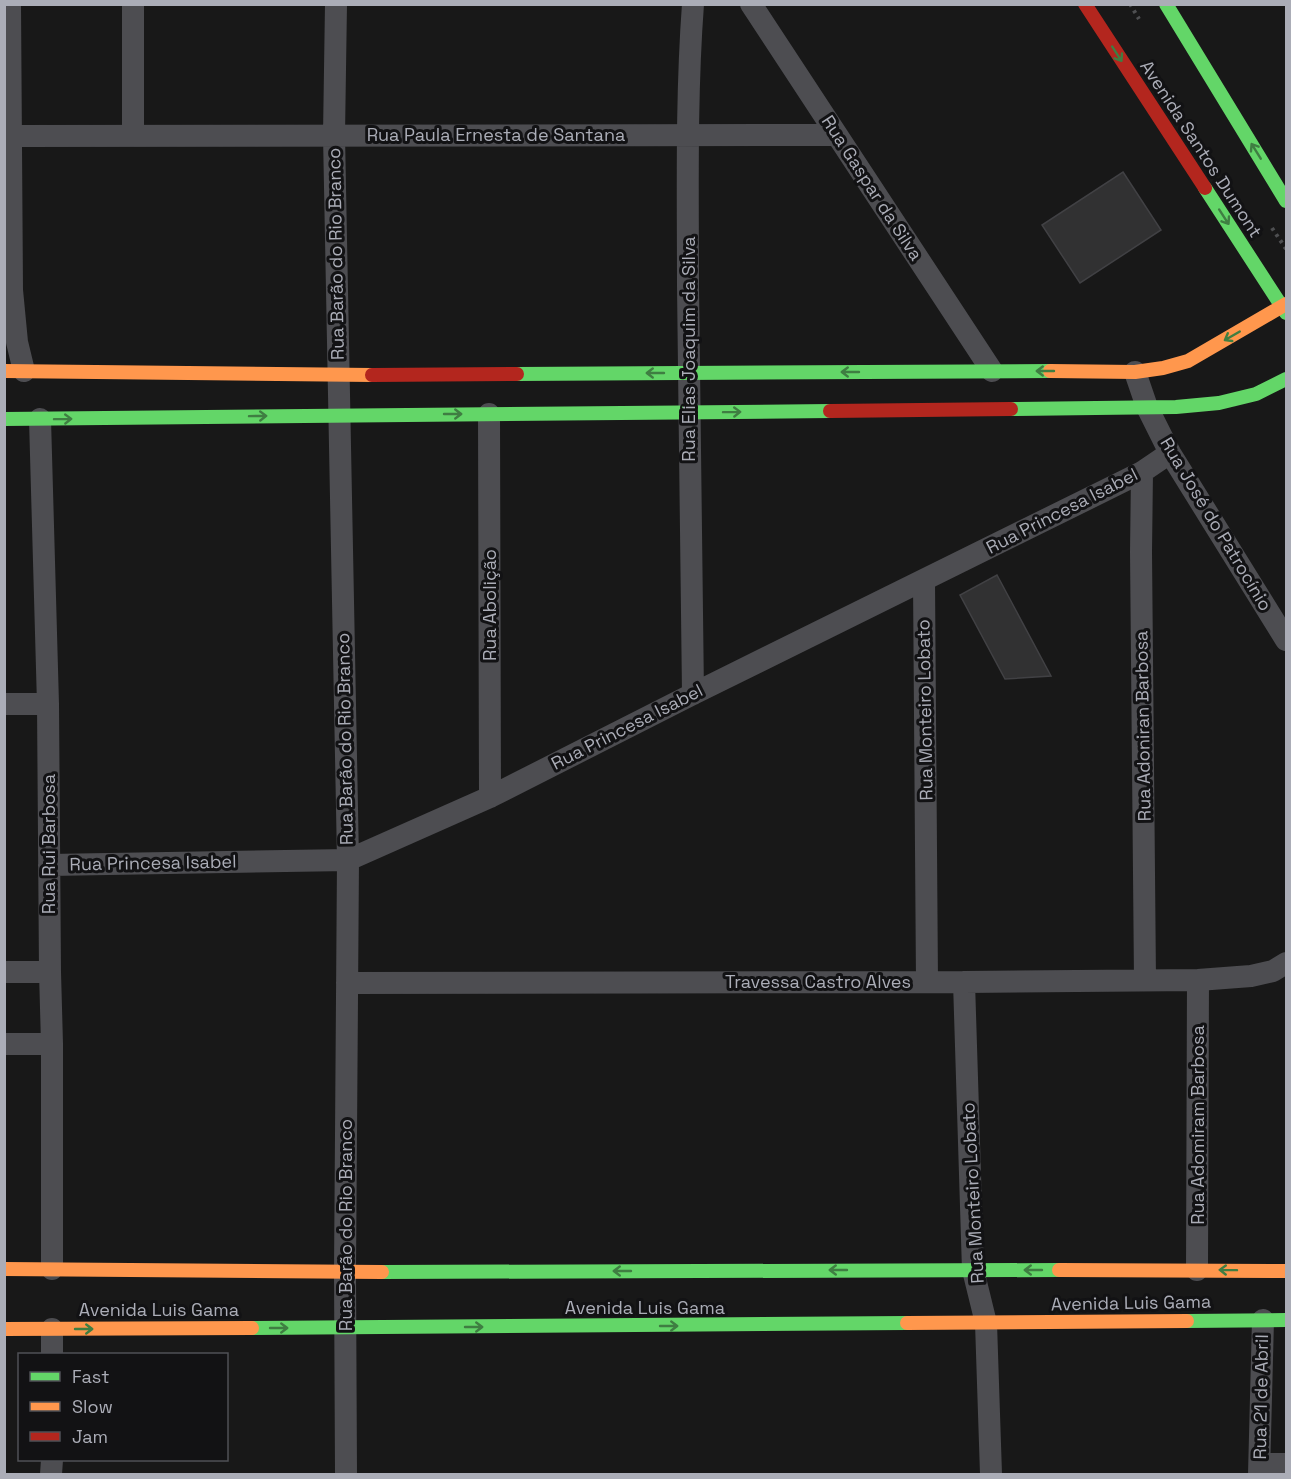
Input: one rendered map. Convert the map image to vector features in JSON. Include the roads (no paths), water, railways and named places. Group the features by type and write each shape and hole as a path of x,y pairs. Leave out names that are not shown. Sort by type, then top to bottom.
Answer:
{"street":[{"path":"10,4 12,290 16,342 14,371 339,375 1135,372 1188,361 1285,308"},
{"path":"132,136 133,4"},
{"name":"Rua Barão do Rio Branco","path":"336,4 334,135 348,860 346,1474"},
{"name":"Rua Elias Joaquim da Silva","path":"693,4 688,135 693,694"},
{"name":"Rua Gaspar da Silva","path":"751,4 992,371"},
{"name":"Avenida Santos Dumont","path":"1085,4 1285,308"},
{"path":"1166,4 1287,201"},
{"name":"Rua Paula Ernesta de Santana","path":"10,136 837,135"},
{"name":"Rua José do Patrocínio","path":"1135,372 1148,407 1170,453 1287,640"},
{"path":"4,419 1176,408 1219,403 1256,394 1287,379"},
{"name":"Rua Abolição","path":"489,414 490,796"},
{"name":"Rua Rui Barbosa","path":"40,419 48,704 52,1269"},
{"name":"Rua Princesa Isabel","path":"49,865 348,860 490,796 1142,472 1170,453"},
{"name":"Rua Adoniran Barbosa","path":"1142,472 1145,980"},
{"name":"Rua Monteiro Lobato","path":"924,581 927,982"},
{"path":"4,704 48,704"},
{"name":"Travessa Castro Alves","path":"347,983 1198,980 1251,976 1273,970 1287,963"},
{"path":"4,972 50,972"},
{"name":"Rua Adomiram Barbosa","path":"1197,1270 1198,980"},
{"name":"Rua Monteiro Lobato","path":"964,982 973,1270 986,1323 991,1474"},
{"path":"4,1044 52,1044"},
{"name":"Avenida Luis Gama","path":"4,1269 345,1272 1287,1271"},
{"name":"Rua 21 de Abril","path":"1259,1469 1263,1320"},
{"name":"Avenida Luis Gama","path":"4,1329 1287,1320"},
{"path":"52,1329 52,1353"},
{"path":"1259,1469 1287,1464"}]}
